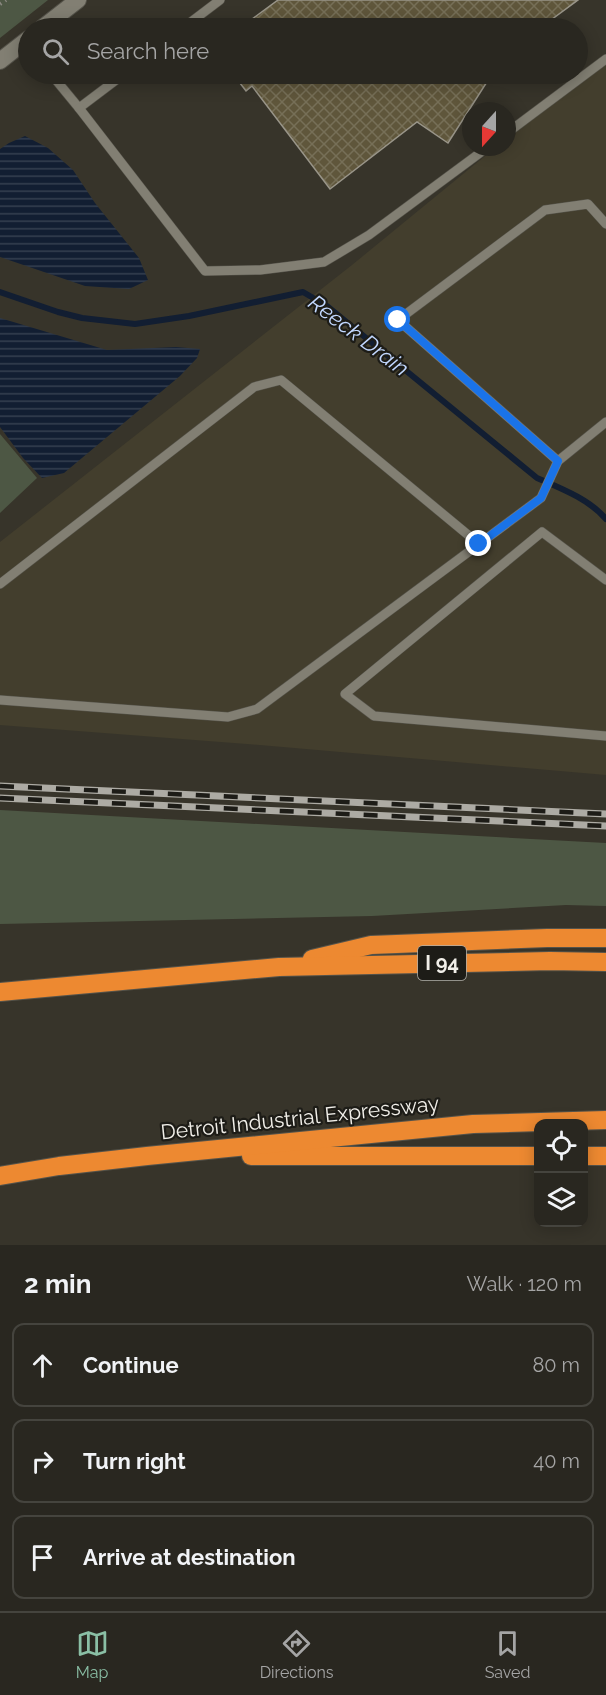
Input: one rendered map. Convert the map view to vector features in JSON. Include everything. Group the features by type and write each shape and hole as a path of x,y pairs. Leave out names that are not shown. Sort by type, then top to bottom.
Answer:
{"highway":[{"path":"279,967 371,945 606,938"},
{"name":"I 94","path":"0,992 279,967 550,961 606,962"},
{"name":"Detroit Industrial Expressway","path":"0,1176 59,1166 147,1156 473,1124 606,1120"},
{"path":"147,1156 534,1156"},
{"path":"588,1156 606,1156"}],"street":[{"path":"55,18 78,0"},
{"path":"0,61 18,48"}],"lane":[{"path":"196,18 220,0"},
{"path":"588,72 606,59"},
{"path":"59,84 205,271 260,270 324,262 369,235 476,156"},
{"path":"79,108 111,84"},
{"path":"516,126 573,84"},
{"path":"558,461 398,320 545,210 588,204 606,224"},
{"path":"0,584 254,387 281,381 479,544"},
{"path":"0,699 228,717 257,710 541,498 558,461 606,422"},
{"path":"606,580 542,532 345,694 375,716 606,736"}],"path":[{"path":"0,4 6,0"}],"shaded area":[{"path":"606,57 606,775 0,725 0,542 352,265 485,156 516,156 516,131 573,84 588,84 588,72"}],"green space":[{"path":"0,0 48,0 25,18 18,18 18,24 0,38"},
{"path":"0,434 37,478 0,513"},
{"path":"0,810 606,843 606,906 566,905 372,916 0,924"}],"water":[{"path":"25,136 48,148 73,170 95,203 139,258 148,280 129,289 85,286 0,257 0,149"},
{"path":"0,318 107,350 176,347 200,349 197,358 180,376 64,473 42,478 23,458 0,427"}],"building":[{"path":"278,0 578,0 554,18 254,18"},
{"path":"241,84 486,84 474,102 462,102 462,121 448,143 417,122 330,189 252,86 246,91"}],"waterway":[{"name":"Reeck Drain","path":"0,292 82,318 135,324 189,316 303,292 327,306 537,478 583,500 606,519"}],"railway":[{"path":"0,786 606,814"},
{"path":"0,798 606,826"}],"route":[{"path":"398,320 558,461 541,498 479,544"}]}
